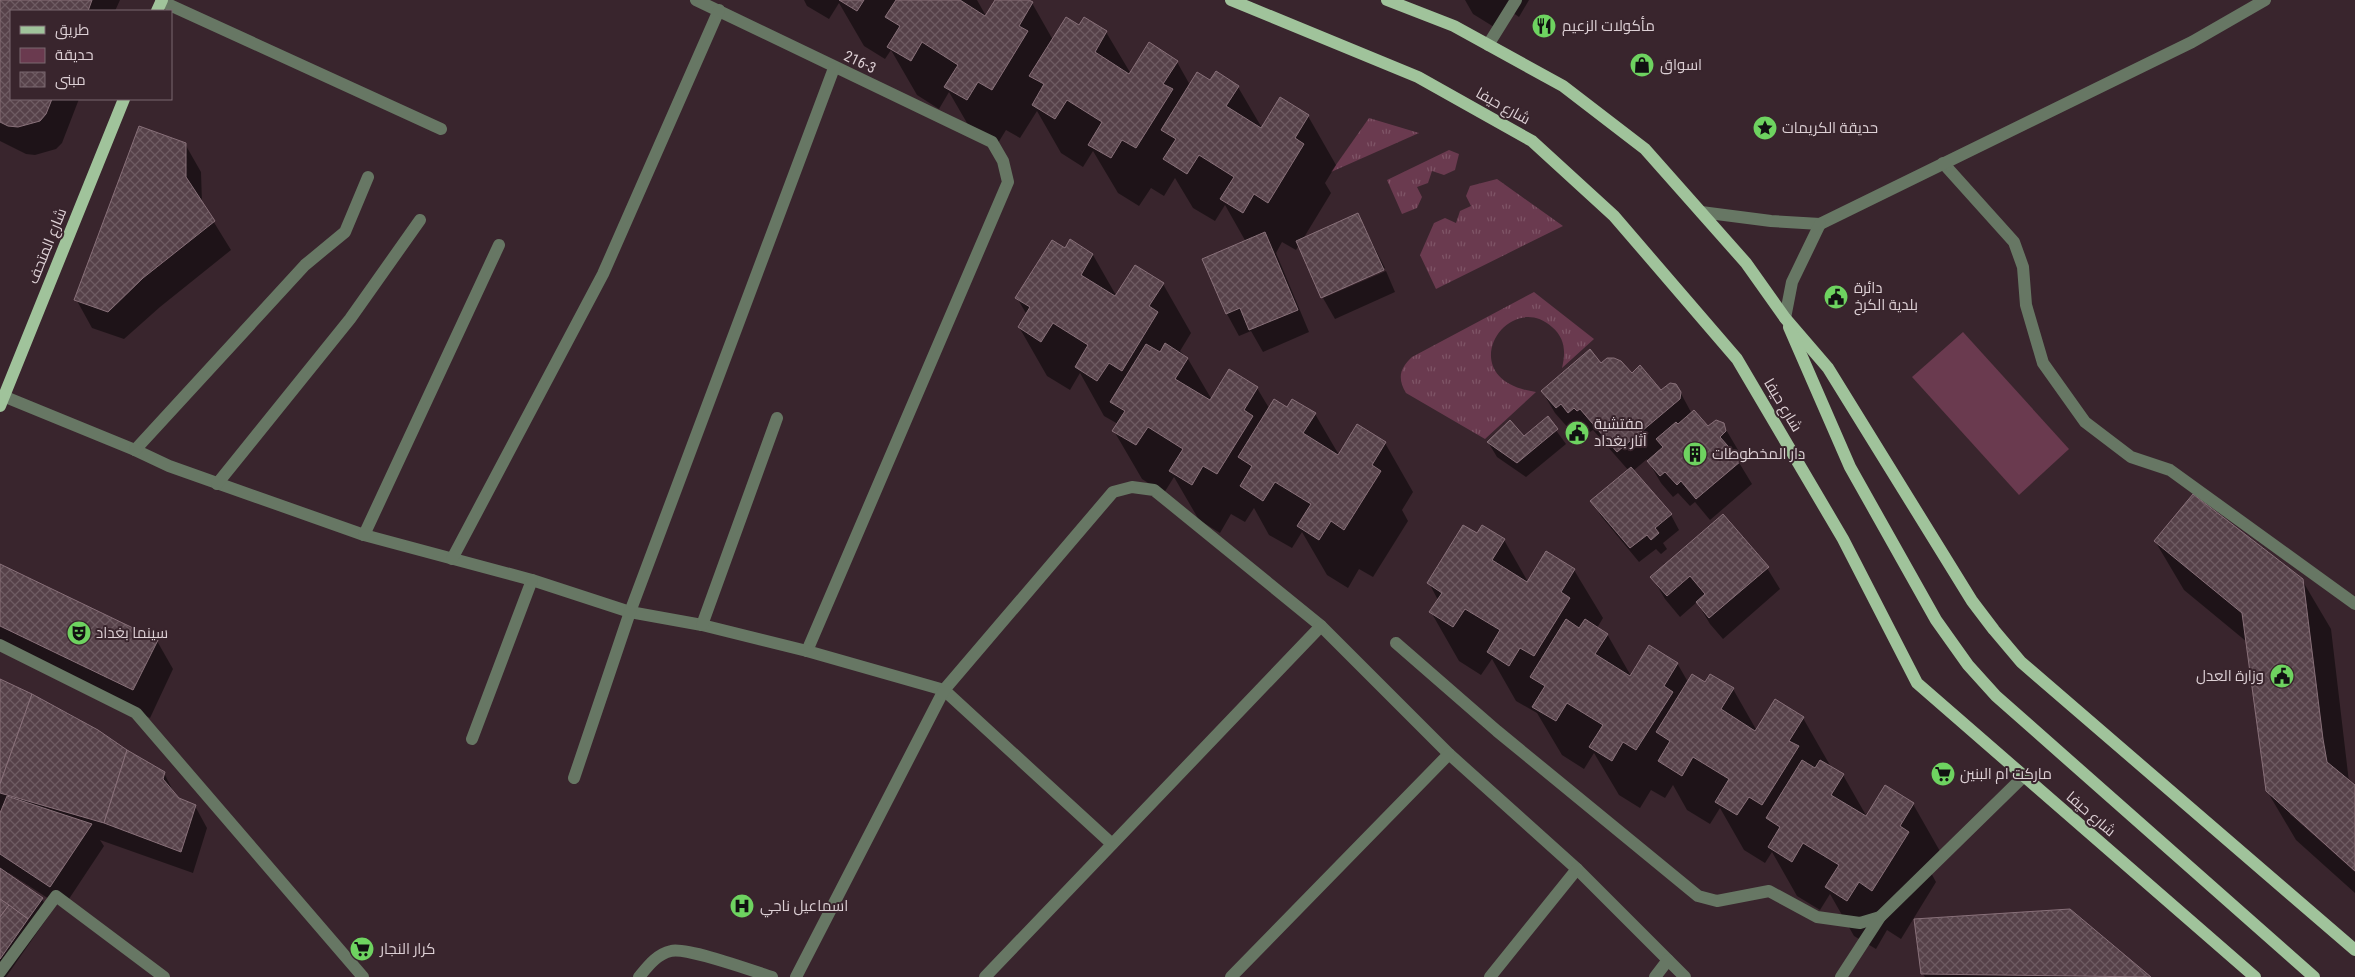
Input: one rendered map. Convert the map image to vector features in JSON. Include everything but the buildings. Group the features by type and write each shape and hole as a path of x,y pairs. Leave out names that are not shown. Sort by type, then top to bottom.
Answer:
{"main road":[{"name":"شارع حيفا","path":"1231,0 1418,77 1532,141 1614,216 1737,359 1843,539 1917,683 2254,977"},
{"path":"1387,0 1454,26 1563,86 1644,149 1746,263 1785,318 1828,368 1972,601 2022,662 2355,950"},
{"name":"شارع المتحف","path":"1,401 124,100"},
{"path":"1785,318 1850,467 1936,620 1968,665 1996,696 2314,977"}],"street":[{"name":"216-3","path":"696,0 834,68 992,142 1003,161 1008,182 806,651"},
{"path":"1488,45 1516,0"},
{"path":"1701,212 1771,221 1820,224 2192,42 2265,0"},
{"path":"160,4 441,129"},
{"path":"452,559 603,274 719,10"},
{"path":"574,778 630,612 834,68"},
{"path":"1944,163 2014,242 2023,267 2026,305 2044,363 2085,422 2131,457 2170,470 2355,604"},
{"path":"135,450 305,265 345,232 368,177"},
{"path":"217,484 350,319 420,220"},
{"path":"1785,318 1792,282 1820,224"},
{"path":"364,535 499,245"},
{"path":"1,401 135,450 169,466 217,484 364,535 532,580 630,612 702,625 806,651 944,690 1112,844"},
{"path":"702,625 777,418"},
{"path":"796,977 944,690 1113,492 1132,487 1154,490 1320,626 1449,754 1577,869 1685,977"},
{"path":"472,739 532,580"},
{"path":"986,977 1320,626"},
{"path":"1396,643 1497,731 1698,896 1717,901 1768,891 1817,917 1860,923 1880,917"},
{"path":"0,644 136,713 363,977"},
{"path":"1231,977 1449,754"},
{"path":"1841,977 1880,917 2023,777"},
{"path":"1490,977 1577,869"},
{"path":"0,972 56,896 164,977"},
{"path":"639,977 653,960 672,950 695,954 772,977"},
{"path":"1655,977 1668,960"}],"green space":[{"path":"1369,118 1419,133 1331,172"},
{"path":"1449,150 1459,154 1455,170 1444,175 1432,171 1428,183 1417,187 1422,197 1417,208 1402,214 1387,180"},
{"path":"1497,179 1563,226 1436,289 1420,255 1434,223 1445,218 1456,223 1460,211 1471,206 1466,196 1470,186"},
{"path":"1534,292 1594,339 1562,368 1564,356 1562,341 1552,327 1535,318 1518,319 1504,327 1494,340 1491,356 1495,371 1510,384 1536,392 1485,439 1406,393 1401,383 1401,373 1412,357"},
{"path":"1963,332 2069,449 2019,495 1912,377"}],"place":[{"name":"مأكولات الزعيم","path":"1544,26"},
{"name":"اسواق","path":"1642,65"},
{"name":"حديقة الكريمات","path":"1765,128"},
{"name":"دائرة بلدية الكرخ","path":"1836,297"},
{"name":"مفتشية آثار بغداد","path":"1577,433"},
{"name":"دار المخطوطات","path":"1695,454"},
{"name":"سينما بغداد","path":"79,633"},
{"name":"وزارة العدل","path":"2282,676"},
{"name":"ماركت ام البنين","path":"1943,774"},
{"name":"اسماعيل ناجي","path":"742,906"},
{"name":"كرار النجار","path":"362,949"}]}
